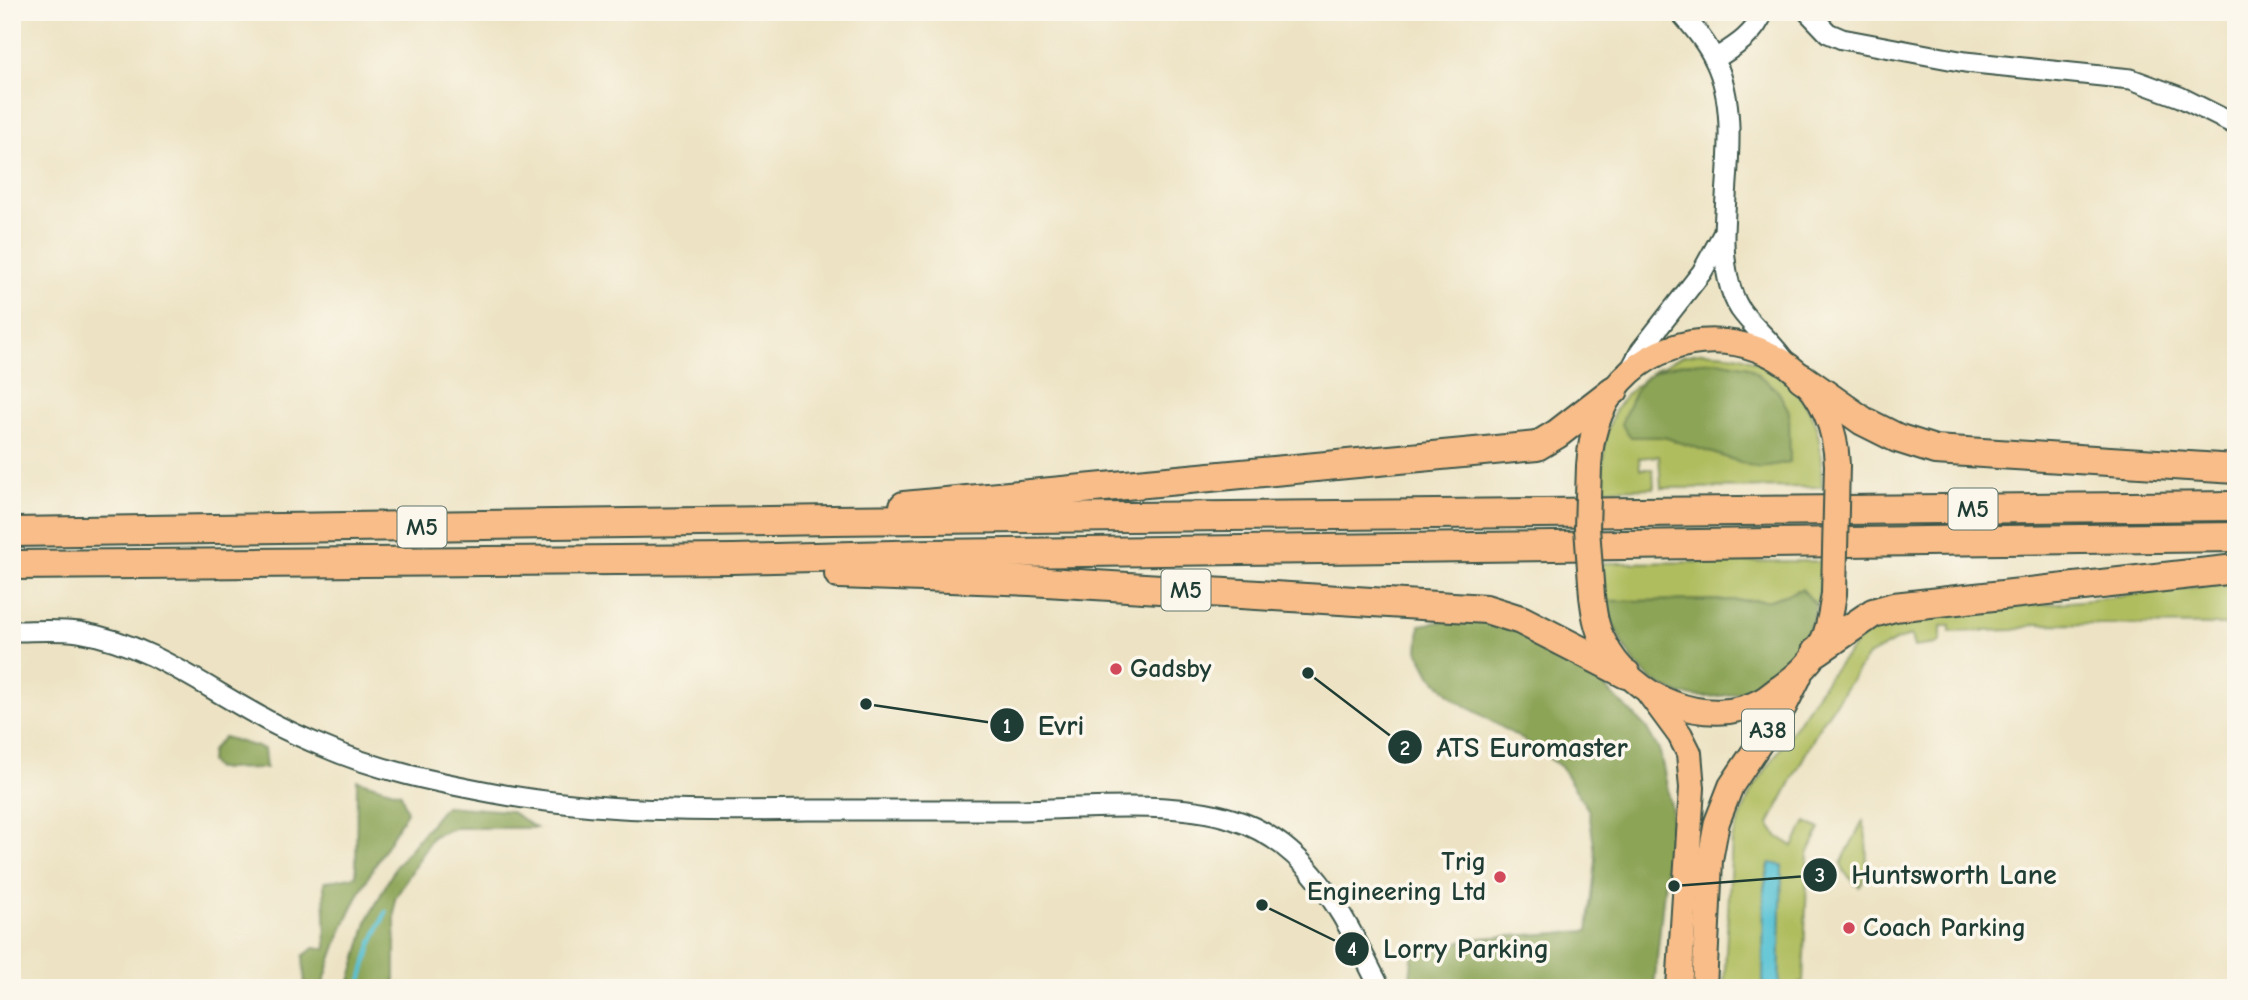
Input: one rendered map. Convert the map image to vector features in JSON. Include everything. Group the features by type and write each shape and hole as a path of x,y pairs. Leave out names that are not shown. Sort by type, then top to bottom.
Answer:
{"highway":[{"name":"M5","path":"1795,372 1863,421 1897,439 1935,450 2236,469"},
{"name":"M5","path":"832,520 920,503 1537,446 1557,434 1621,382"},
{"name":"M5","path":"12,532 832,520 2236,506"},
{"name":"M5","path":"12,565 733,559 919,554 2236,537"},
{"name":"M5","path":"733,559 816,573 1030,581 1486,609 1521,620 1626,674"},
{"path":"1809,663 1865,618 1894,607 2236,569"}],"main road":[{"path":"1648,693 1683,707 1708,711 1733,709 1762,701 1809,663 1830,621 1834,594 1837,465 1832,430 1821,403 1795,372 1748,345 1698,341 1667,349 1647,359 1621,382 1598,419 1590,452 1587,528 1595,617 1604,643 1626,674 1648,693 1681,735 1689,753 1692,788 1679,988"},
{"name":"A38","path":"1704,988 1710,860 1717,822 1731,786 1784,707 1809,663"}],"street":[{"path":"1680,12 1715,59 1723,79 1727,112 1725,262 1733,295 1741,311 1777,348 1795,372"},
{"path":"1715,59 1751,33 1763,12"},
{"path":"1808,12 1828,33 1842,39 1965,62 2131,79 2180,97 2236,125"},
{"path":"1621,382 1641,350 1702,272 1724,233"},
{"path":"12,631 77,632 112,640 151,654 263,718 324,747 380,768 498,794 654,810 768,812 1160,808 1234,819 1287,849 1316,876 1348,924 1380,988"}],"green space":[{"path":"1704,352 1747,358 1772,371 1794,389 1810,412 1819,439 1822,487 1661,488 1659,456 1639,458 1640,469 1653,469 1654,488 1602,489 1605,442 1611,419 1623,399 1647,376 1632,399 1631,437 1664,437 1758,468 1680,364 1650,373 1682,356"},
{"path":"1718,361 1749,367 1778,391 1789,411 1790,462 1758,468 1664,437 1631,437 1621,424 1636,391 1648,376 1673,366"},
{"path":"1823,561 1817,606 1801,590 1770,600 1606,601 1602,563"},
{"path":"2236,582 2236,625 2038,624 2014,630 1950,632 1950,626 1941,626 1941,640 1937,644 1914,647 1911,636 1897,640 1868,656 1821,724 1769,824 1778,837 1793,846 1806,822 1820,829 1808,854 1803,982 1796,988 1779,988 1782,866 1769,864 1764,888 1763,988 1724,988 1732,839 1751,792 1829,676 1864,634 1925,615 2091,600"},
{"path":"1802,589 1817,606 1803,644 1789,664 1776,676 1753,688 1728,695 1703,697 1682,694 1663,687 1647,676 1622,644 1606,601 1770,600"},
{"path":"1465,617 1540,637 1600,682 1646,727 1660,752 1672,811 1654,988 1409,988 1413,950 1481,938 1588,931 1596,860 1589,811 1561,767 1535,747 1454,699 1430,675 1418,651 1420,625"},
{"path":"224,737 264,749 266,768 216,769 210,762 211,751"},
{"path":"357,780 401,793 407,812 347,918 322,988 305,988 303,956 314,948 326,948 324,882 356,876"},
{"path":"445,806 510,811 536,828 454,828 433,836 395,899 395,988 348,988 368,919 396,866"},
{"path":"1863,821 1866,866 1859,887 1845,873 1841,863"}],"water":[{"path":"1770,863 1782,865 1779,988 1763,988 1764,888"}],"waterway":[{"path":"359,988 371,945 386,912"}],"place":[{"name":"Gadsby","path":"1116,669"},
{"name":"ATS Euromaster","path":"1308,673"},
{"name":"Evri","path":"866,704"},
{"name":"Trig Engineering Ltd","path":"1500,877"},
{"name":"Huntsworth Lane","path":"1674,886"},
{"name":"Lorry Parking","path":"1262,905"},
{"name":"Coach Parking","path":"1849,928"}]}
